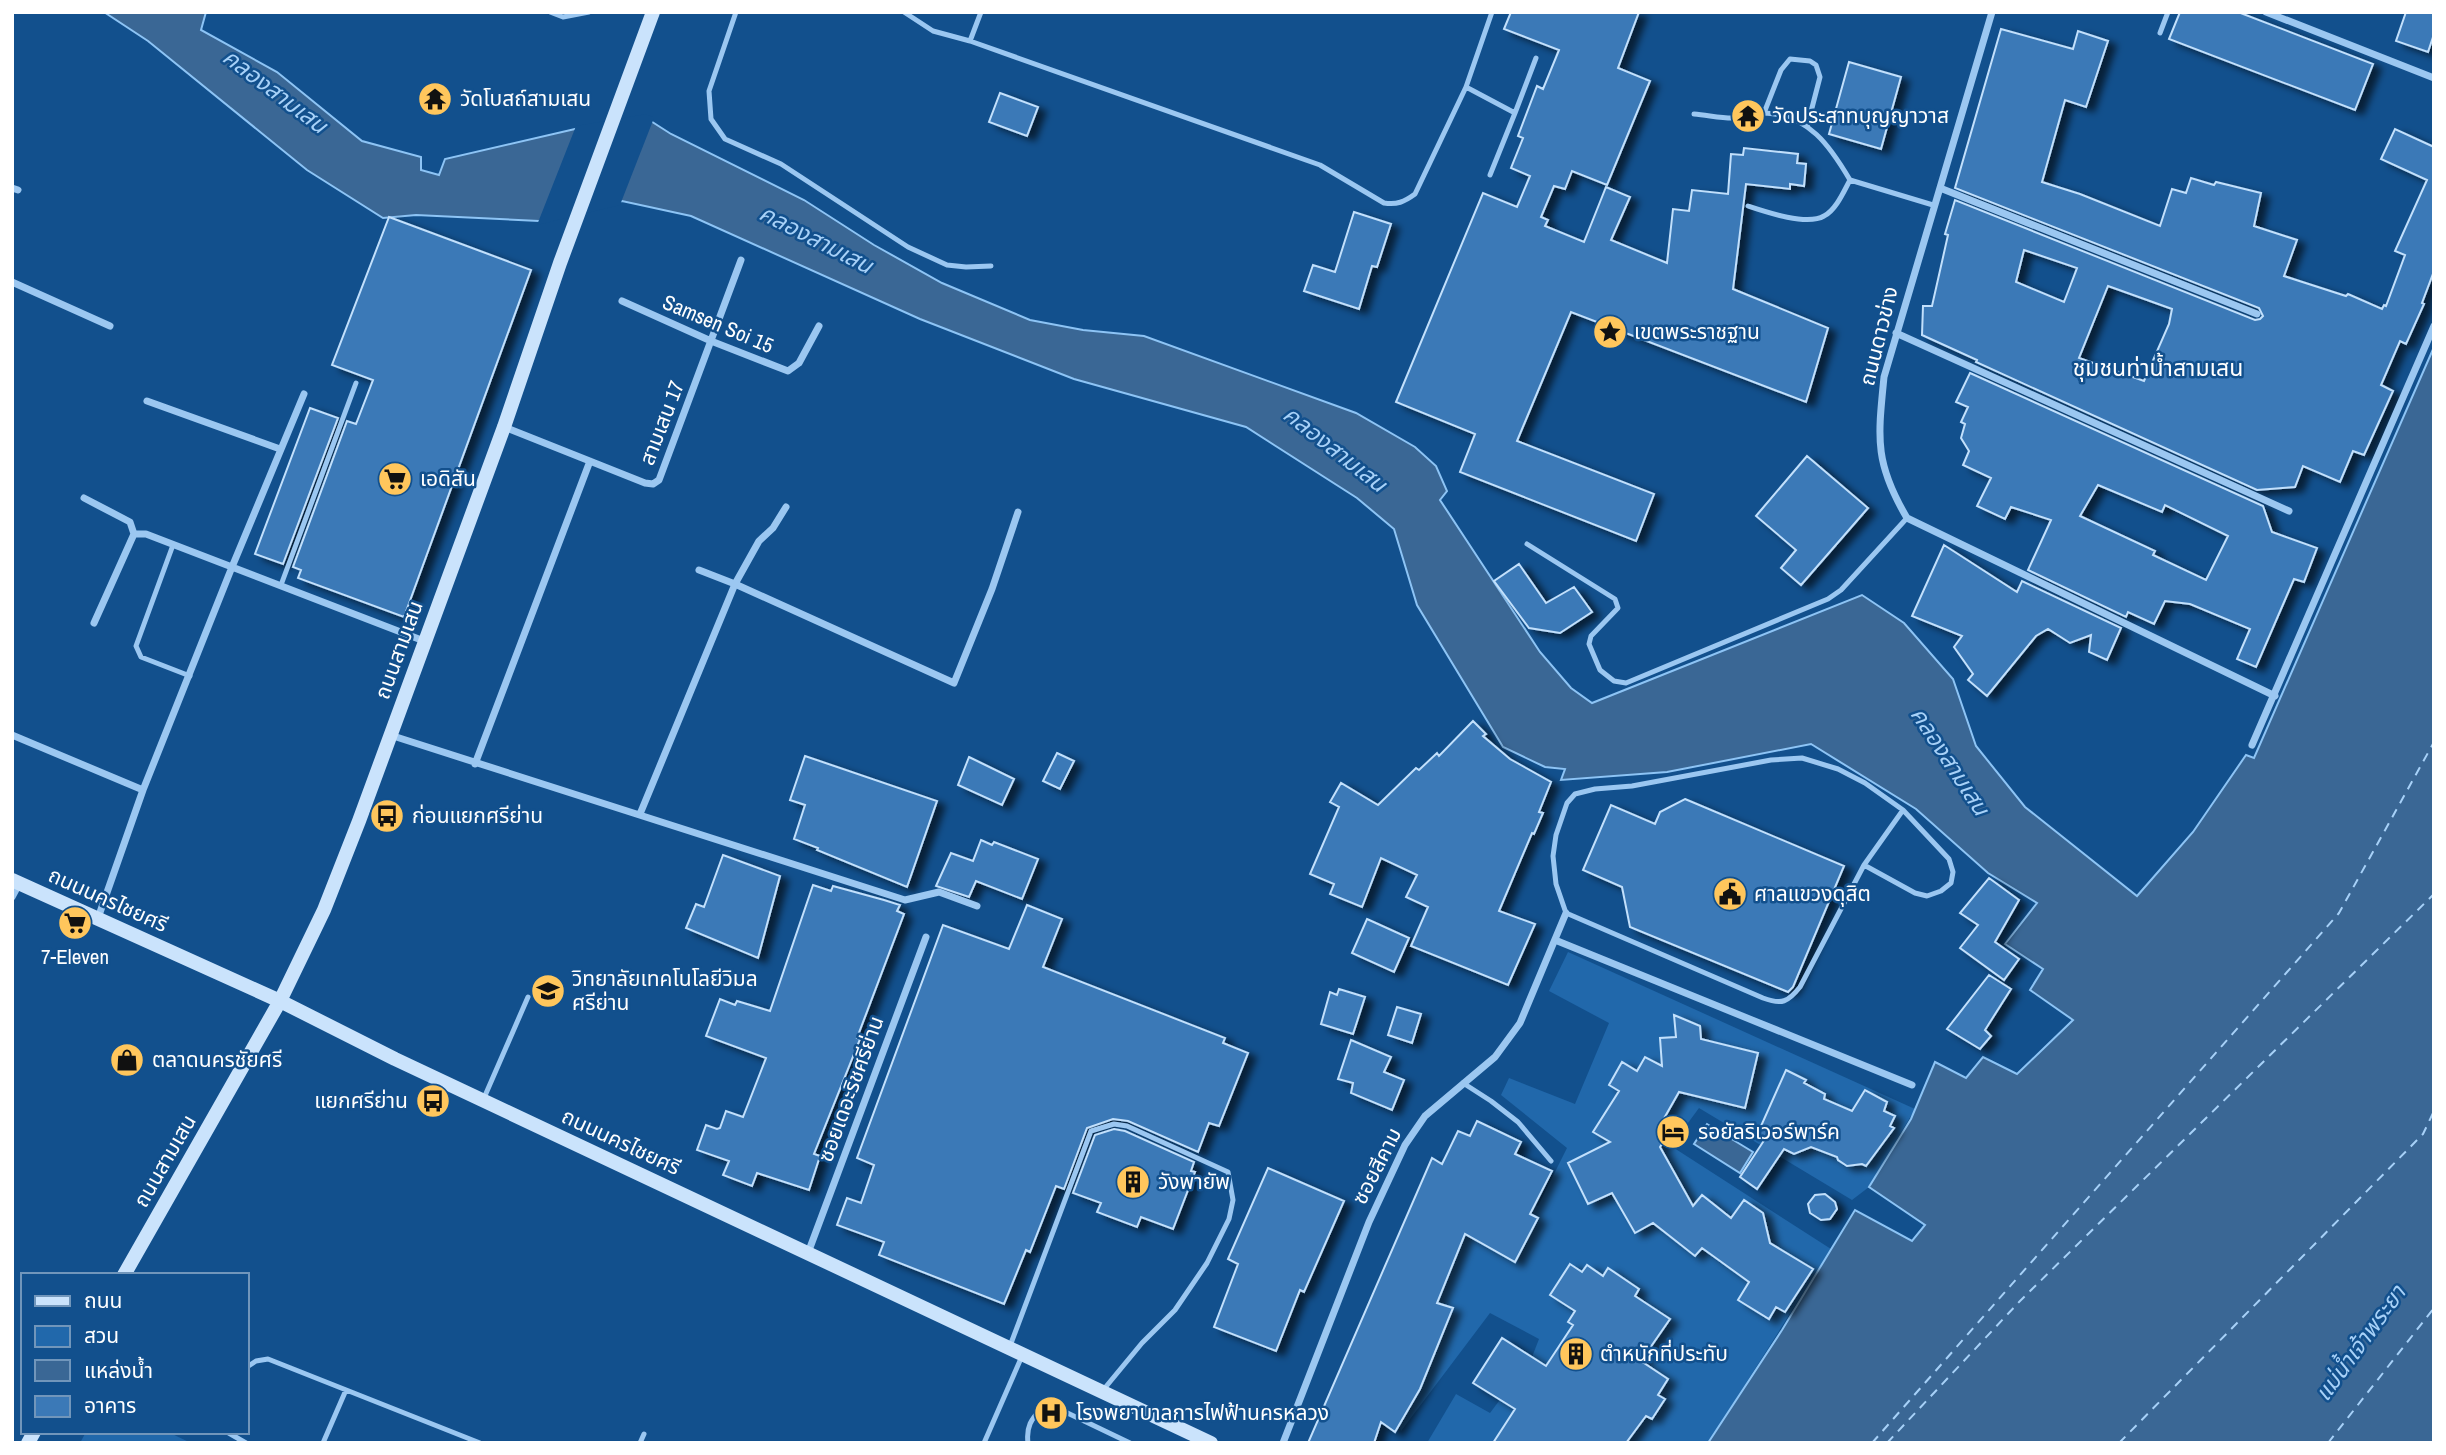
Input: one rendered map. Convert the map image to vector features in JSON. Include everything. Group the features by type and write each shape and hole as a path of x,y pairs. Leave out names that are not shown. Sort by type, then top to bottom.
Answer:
{"main road":[{"name":"ถนนสามเสน","path":"125,1273 280,1001 324,910 504,427 560,263 653,12"},
{"name":"ถนนนครไชยศรี","path":"16,881 280,1001 483,1101 1211,1443"}],"street":[{"name":"ถนนดาวข่าง","path":"1907,517 1881,462 1878,434 1884,376 1992,12"},
{"path":"2266,12 2434,78"},
{"path":"1940,188 2257,314"},
{"name":"สามเสน 17","path":"504,427 645,484 653,484 659,480 741,260"},
{"path":"12,282 110,326"},
{"name":"Samsen Soi 15","path":"622,302 788,371 799,363 819,326"},
{"path":"2252,746 2434,326"},
{"path":"1896,333 2289,511"},
{"path":"98,918 144,790 304,394"},
{"path":"146,401 280,449"},
{"path":"475,764 590,461"},
{"path":"84,498 130,522 134,534 94,623"},
{"path":"640,814 735,584 759,541 773,528 786,507"},
{"path":"699,570 954,683 992,590 1018,512"},
{"path":"1907,517 2275,696"},
{"path":"134,534 146,534 424,641"},
{"path":"12,735 144,790"},
{"path":"390,735 905,900 939,892 977,906"},
{"path":"12,897 16,881"},
{"name":"ซอยสีคาม","path":"1283,1443 1369,1222 1405,1145 1424,1116 1495,1056 1520,1023 1566,913"},
{"name":"ซอยเดอะริชศรีย่าน","path":"808,1253 926,937"},
{"path":"1555,940 1912,1084"}],"lane":[{"path":"550,12 563,17 589,12"},
{"path":"736,12 709,91 711,119 725,139 781,164 908,247 947,265 990,266"},
{"path":"904,12 933,31 970,41 1320,165 1384,203 1394,204 1404,202 1415,194 1466,87 1492,12"},
{"path":"970,41 981,12"},
{"path":"2160,33 2168,12"},
{"path":"1490,175 1536,58"},
{"path":"1764,113 1781,70 1790,59 1810,61 1816,65 1820,77 1807,127"},
{"path":"1466,87 1515,113"},
{"path":"1694,114 1733,118 1764,113 1787,118 1807,127 1823,139 1850,180 1933,205"},
{"path":"1748,206 1803,219 1824,216 1837,203 1850,180"},
{"path":"281,585 356,383"},
{"path":"1527,544 1615,599 1618,608 1591,636 1589,644 1600,670 1614,681 1626,683 1828,599 1840,590 1907,517"},
{"path":"173,545 135,646 141,657 190,676"},
{"path":"1864,865 1927,896 1941,891 1951,883 1954,872 1949,859 1903,810 1865,783 1838,769 1802,758 1771,760 1575,794 1567,803 1563,814 1553,856 1556,884 1566,913 1763,998 1775,1002 1785,1001 1800,987 1864,865 1903,810"},
{"path":"483,1101 528,997"},
{"path":"1463,1083 1518,1122 1551,1161"},
{"path":"984,1443 1091,1131 1114,1125 1127,1126 1228,1172 1233,1200 1228,1219 1207,1263 1175,1310 1142,1343 1102,1392"},
{"path":"248,1366 256,1361 268,1359 480,1443"},
{"path":"323,1443 346,1390"},
{"path":"1028,1443 1027,1433 1031,1419 1042,1408 1057,1408 1130,1443"},
{"path":"230,1434 246,1443"},
{"path":"640,1443 644,1434"}],"green space":[{"path":"1568,952 1915,1109 1869,1187 1852,1200 1699,1108 1671,1146 1831,1249 1708,1443 1427,1443 1456,1394 1490,1413 1532,1357 1539,1339 1490,1313 1401,1431 1391,1400 1469,1171 1538,1206 1567,1148 1501,1095 1509,1078 1575,1104 1609,1023 1549,991"},
{"path":"85,1434 172,1434 191,1443 80,1443"}],"water":[{"path":"104,12 206,12 201,30 277,72 362,141 421,157 421,170 439,175 445,159 575,129 646,118 671,134 804,200 874,245 942,283 1030,320 1083,330 1144,336 1356,413 1415,447 1436,466 1447,491 1440,500 1540,652 1571,688 1592,703 1862,595 1904,623 1953,679 1976,746 2025,807 2137,896 2193,832 2246,755 2254,758 2434,347 2434,1443 1708,1443 1782,1330 1855,1210 1912,1241 1925,1225 1869,1187 1911,1119 1935,1062 1966,1078 1983,1057 2017,1074 2073,1020 2030,990 2043,969 2005,944 2037,903 1988,873 1916,809 1811,744 1667,772 1561,780 1565,769 1545,767 1503,747 1417,605 1394,529 1357,498 1246,427 1074,379 920,319 691,216 622,201 539,221 416,215 383,218 307,170 148,41"},
{"path":"1707,1124 1753,1152 1740,1173 1694,1144"}],"pier":[{"path":"647,114 654,118 620,205 537,225 576,126"}],"building":[{"path":"1511,12 1639,12 1618,68 1650,81 1607,185 1572,171 1565,189 1554,186 1541,217 1548,220 1545,226 1584,242 1606,187 1630,197 1611,240 1667,263 1673,209 1689,211 1692,190 1728,194 1731,154 1743,155 1744,148 1798,154 1797,163 1806,164 1804,186 1790,184 1790,189 1746,184 1733,289 1828,328 1806,402 1571,312 1517,441 1654,494 1636,541 1460,472 1475,434 1396,402 1483,193 1517,207 1530,176 1511,168 1523,138 1518,136 1537,86 1543,89 1559,50 1504,29"},
{"path":"2180,12 2238,12 2373,64 2355,110 2169,39"},
{"path":"2406,12 2434,12 2434,34 2428,52 2396,41"},
{"path":"2001,29 2073,49 2078,31 2108,41 2086,107 2065,100 2042,182 2160,226 2172,189 2186,193 2191,178 2261,193 2254,226 2297,240 2284,276 2346,296 2348,294 2382,309 2386,306 2405,255 2395,251 2427,180 2381,159 2395,129 2434,147 2434,271 2422,303 2424,304 2406,344 2400,341 2381,385 2393,391 2364,455 2353,451 2340,482 2303,466 2295,487 2257,490 1922,335 1923,306 1932,306 1948,235 1945,234 1955,200 2255,320 2263,316 2259,308 1955,188","holes":["2024,250 2077,268 2064,302 2016,282","2108,286 2172,309 2169,324 2144,381 2079,358"]},
{"path":"1849,62 1901,77 1881,149 1829,134"},
{"path":"1000,93 1038,107 1027,136 989,122"},
{"path":"1354,212 1391,224 1377,267 1372,266 1359,309 1304,291 1313,265 1335,272"},
{"name":"เอดิสัน","path":"389,217 531,270 404,617 298,578 301,570 293,567 347,421 356,424 373,380 332,365"},
{"path":"1970,373 2263,506 2272,532 2317,548 2304,582 2294,579 2256,667 2237,659 2250,629 2190,604 2165,601 2154,624 2128,612 2126,617 2028,570 2051,520 2011,507 2005,519 1977,506 1991,478 1963,465 1969,451 1961,438 1965,424 1961,422 1968,407 1956,402","holes":["2098,485 2162,512 2165,505 2228,536 2206,580 2153,555 2155,551 2080,516"]},
{"path":"310,408 338,418 283,564 255,554"},
{"path":"1807,456 1868,508 1801,585 1781,568 1796,550 1756,516"},
{"path":"1944,545 2017,592 2022,581 2121,628 2107,660 2089,652 2091,635 2070,643 2048,629 2036,636 1987,696 1968,680 1973,674 1954,647 1962,636 1912,616"},
{"path":"1519,564 1546,603 1574,587 1592,612 1560,633 1529,628 1494,581"},
{"path":"1473,721 1486,734 1483,736 1510,759 1551,782 1539,812 1543,813 1499,911 1535,924 1508,985 1411,946 1428,907 1406,897 1417,875 1381,858 1362,907 1330,894 1334,884 1310,874 1339,807 1330,802 1341,783 1378,805 1416,768 1419,770 1437,753 1439,756"},
{"path":"1057,753 1074,761 1060,789 1043,781"},
{"path":"805,756 937,801 907,887 794,839 805,805 790,800"},
{"path":"969,757 1014,779 1002,805 958,785"},
{"name":"ศาลแขวงดุสิต","path":"1685,799 1844,866 1793,987 1788,992 1630,927 1622,887 1583,870 1611,805 1655,824 1660,812"},
{"path":"981,840 992,845 994,842 1038,859 1022,899 976,881 969,897 936,886 951,853 973,861"},
{"path":"723,855 780,876 758,958 686,928 696,904 704,907"},
{"path":"1989,878 2019,900 1995,942 2019,959 2004,980 1960,948 1978,925 1960,913"},
{"path":"813,885 831,891 833,886 900,905 897,911 904,914 857,1038 860,1039 814,1154 820,1156 809,1190 757,1173 752,1186 723,1175 729,1161 697,1150 706,1125 720,1128 726,1111 743,1117 766,1058 706,1036 720,999 735,1005 737,1001 770,1011"},
{"path":"1027,905 1062,919 1043,967 1225,1038 1223,1043 1248,1053 1219,1126 1209,1123 1198,1152 1128,1121 1113,1119 1087,1128 1064,1189 1056,1186 1030,1252 1026,1250 1004,1304 879,1255 884,1242 837,1225 847,1198 861,1203 874,1165 857,1158 943,925 1009,949"},
{"path":"1367,919 1409,938 1394,972 1352,953"},
{"path":"1989,975 2011,989 1985,1030 1991,1036 1980,1049 1947,1029"},
{"path":"1339,989 1365,997 1353,1034 1321,1024 1330,992 1337,995"},
{"path":"1397,1007 1421,1014 1412,1043 1388,1035"},
{"path":"1674,1015 1700,1026 1701,1039 1758,1053 1745,1108 1679,1092 1662,1122 1672,1128 1660,1147 1693,1206 1702,1195 1731,1218 1744,1200 1763,1213 1770,1243 1813,1269 1785,1312 1776,1307 1769,1319 1738,1300 1749,1282 1702,1248 1695,1256 1653,1223 1635,1233 1612,1193 1588,1204 1568,1163 1610,1142 1593,1132 1619,1091 1609,1085 1622,1062 1637,1071 1645,1057 1662,1066 1660,1038 1676,1037"},
{"path":"1351,1040 1391,1057 1384,1072 1404,1080 1392,1110 1351,1093 1353,1083 1338,1079"},
{"path":"1786,1070 1825,1094 1824,1099 1852,1111 1865,1090 1887,1102 1884,1111 1895,1116 1890,1126 1894,1128 1866,1166 1847,1166 1837,1157 1811,1147 1794,1154 1784,1149 1757,1189 1740,1177 1765,1139 1757,1135"},
{"path":"1477,1121 1521,1142 1515,1154 1552,1171 1530,1214 1538,1218 1515,1262 1465,1234 1437,1303 1453,1308 1420,1389 1395,1432 1381,1422 1374,1443 1308,1443 1432,1158 1442,1164 1458,1131 1470,1136"},
{"name":"วังพายัพ","path":"1114,1129 1125,1131 1194,1162 1191,1171 1195,1172 1173,1229 1141,1217 1137,1227 1097,1212 1101,1203 1073,1193 1095,1135"},
{"path":"1268,1168 1344,1201 1304,1292 1300,1290 1276,1351 1214,1327 1238,1264 1228,1259"},
{"path":"1825,1194 1835,1202 1837,1209 1830,1219 1821,1220 1810,1213 1808,1204 1815,1195"},
{"name":"ตำหนักที่ประทับ","path":"1570,1264 1582,1272 1587,1265 1603,1276 1608,1268 1639,1289 1635,1296 1670,1319 1641,1361 1668,1379 1658,1395 1665,1399 1652,1419 1646,1416 1626,1443 1493,1443 1515,1409 1473,1383 1502,1338 1546,1366 1573,1325 1568,1322 1575,1311 1550,1295"}],"ferry route":[{"path":"1872,1443 2339,913 2434,742"},
{"path":"1887,1443 2020,1301 2434,894"},
{"path":"2119,1443 2423,1134 2434,1111"},
{"path":"2328,1443 2434,1308"}],"place":[{"name":"วัดโบสถ์สามเสน","path":"435,99"},
{"name":"วัดประสาทบุญญาวาส","path":"1748,116"},
{"name":"เขตพระราชฐาน","path":"1610,332"},
{"name":"เอดิสัน","path":"395,479"},
{"name":"ก่อนแยกศรีย่าน","path":"387,816"},
{"name":"ศาลแขวงดุสิต","path":"1730,894"},
{"name":"7-Eleven","path":"75,923"},
{"name":"วิทยาลัยเทคโนโลยีวิมล ศรีย่าน","path":"548,991"},
{"name":"ตลาดนครชัยศรี","path":"127,1060"},
{"name":"แยกศรีย่าน","path":"433,1101"},
{"name":"รอยัลริเวอร์พาร์ค","path":"1673,1132"},
{"name":"วังพายัพ","path":"1133,1182"},
{"name":"ตำหนักที่ประทับ","path":"1576,1354"},
{"name":"โรงพยาบาลการไฟฟ้านครหลวง","path":"1051,1413"}],"district":[{"name":"ชุมชนท่าน้ำสามเสน","path":"2158,368"}],"water label":[{"name":"คลองสามเสน","path":"275,91"},
{"name":"คลองสามเสน","path":"816,239"},
{"name":"คลองสามเสน","path":"1335,449"},
{"name":"คลองสามเสน","path":"1950,761"},
{"name":"แม่น้ำเจ้าพระยา","path":"2360,1343"}]}
